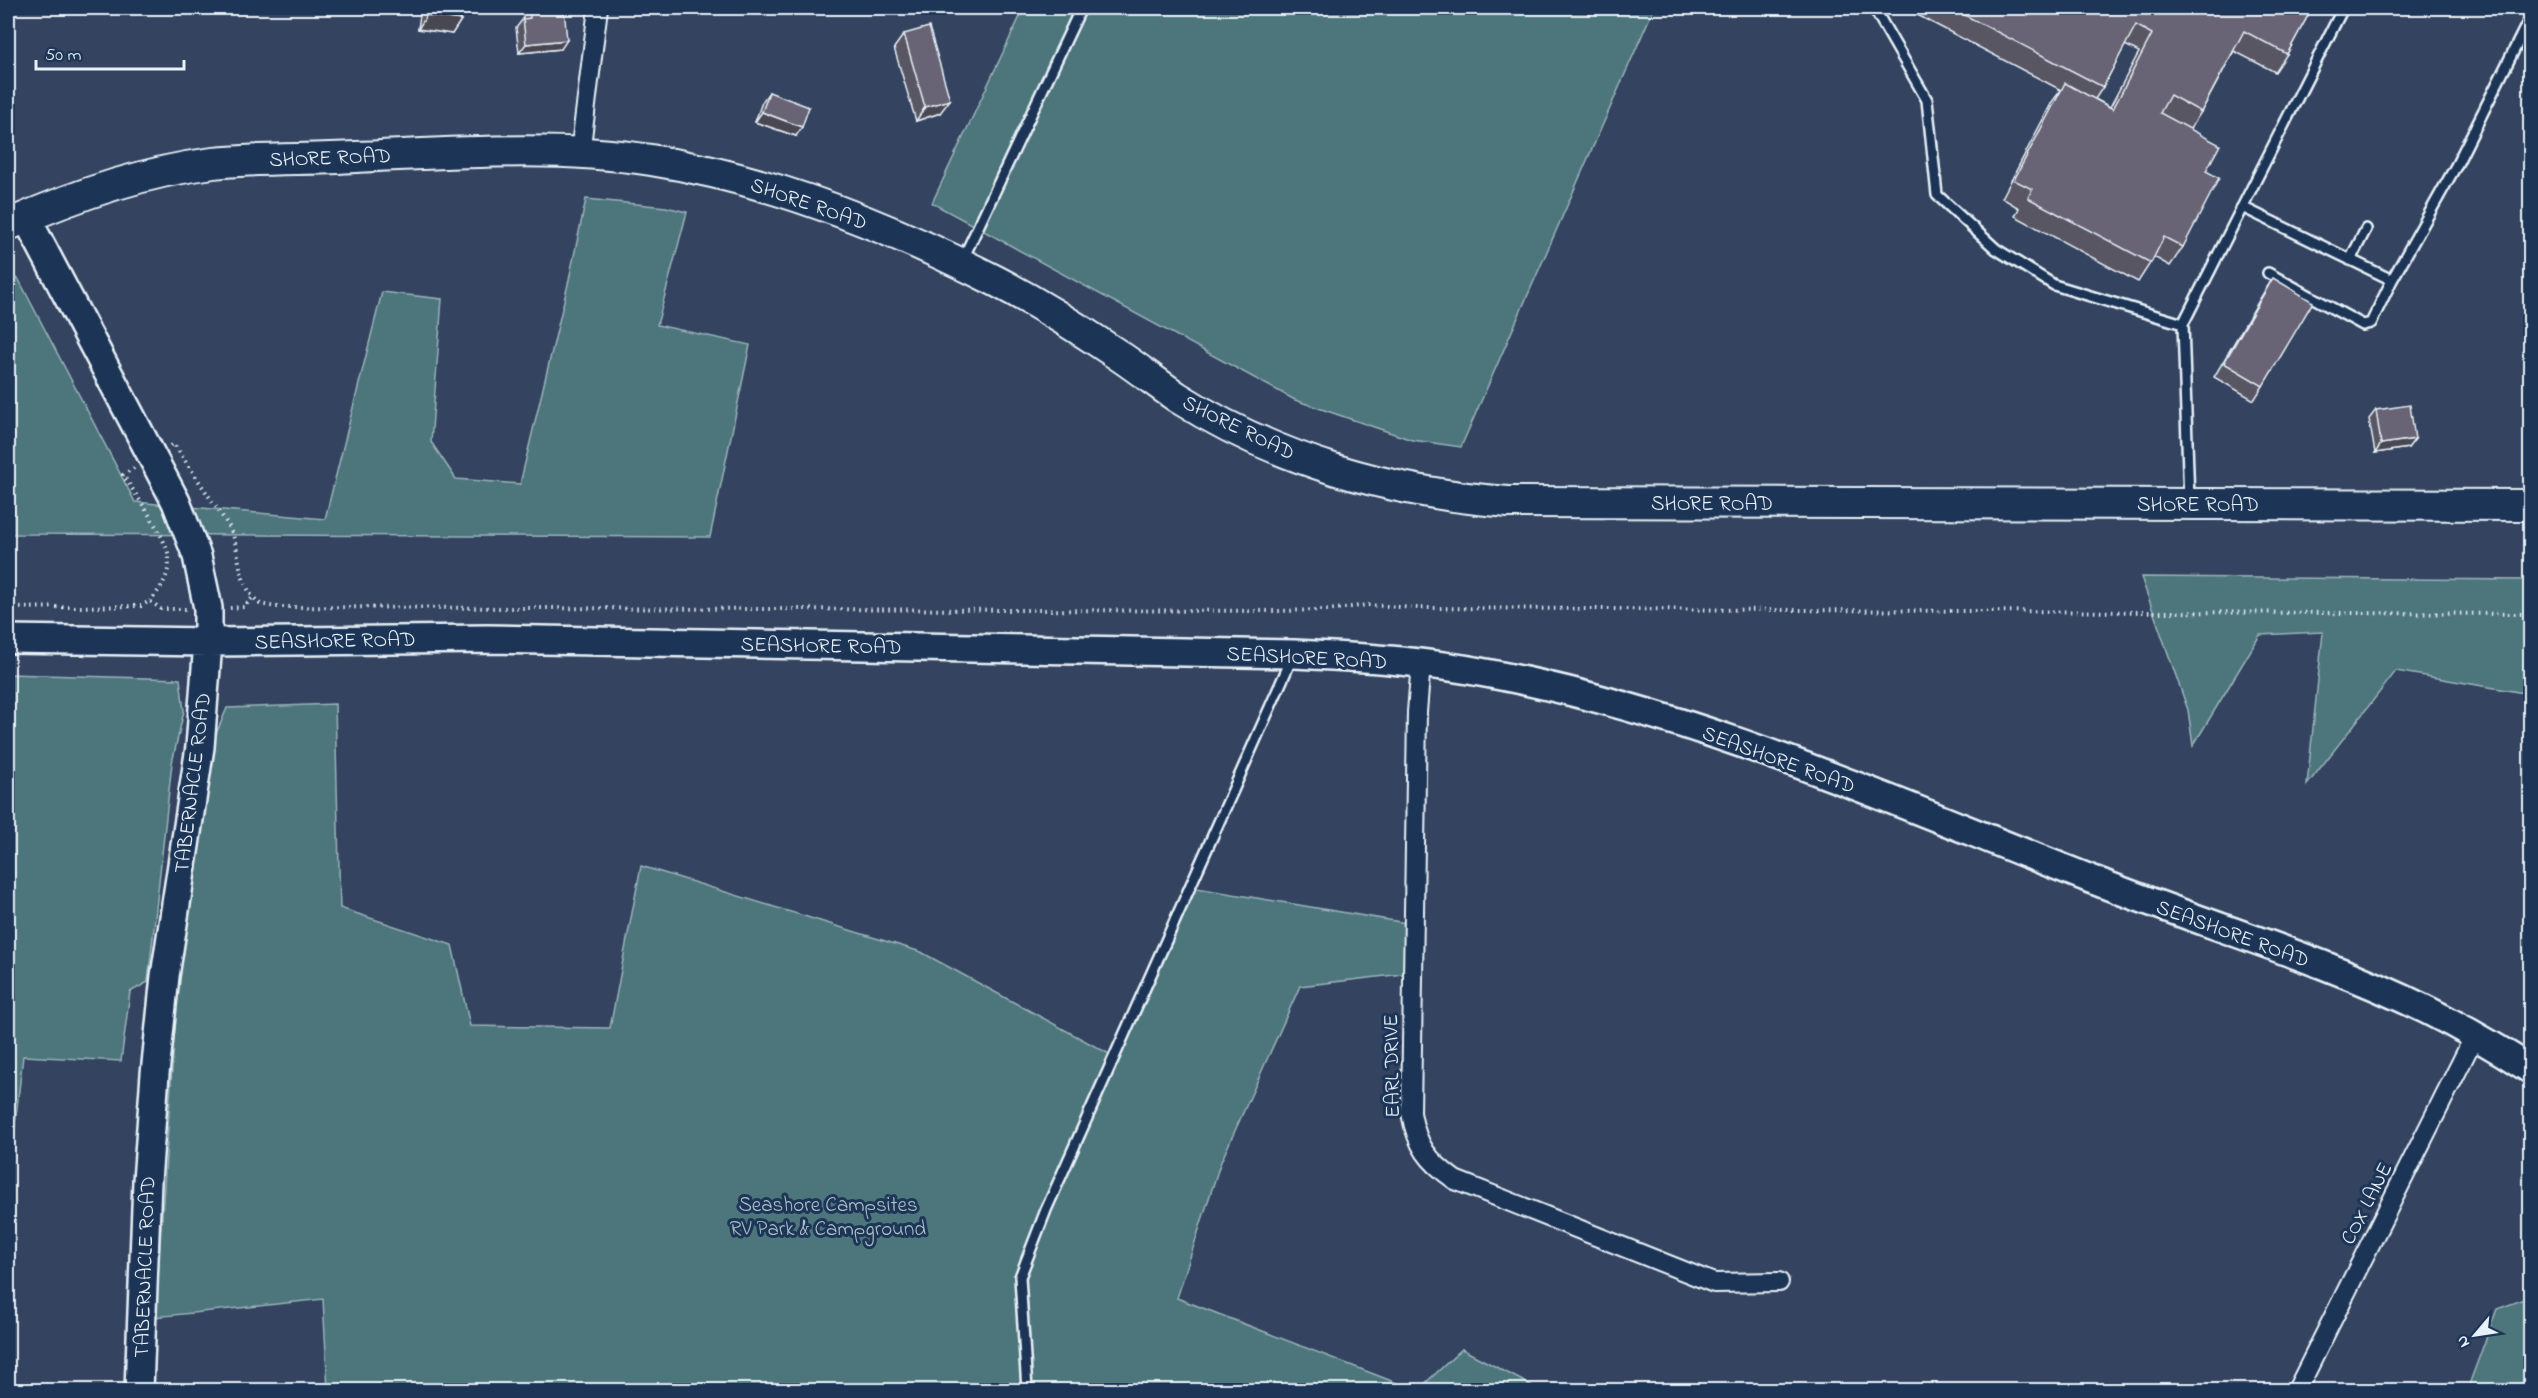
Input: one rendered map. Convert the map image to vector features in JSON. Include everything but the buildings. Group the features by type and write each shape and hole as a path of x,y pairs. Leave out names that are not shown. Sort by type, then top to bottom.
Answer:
{"main road":[{"name":"SHORE ROAD","path":"17,221 103,187 157,173 212,163 482,152 580,154 650,160 732,177 858,218 961,264 1056,315 1113,351 1177,397 1218,421 1272,447 1328,468 1420,492 1508,502 2530,505"}],"street":[{"path":"580,154 598,8"},
{"name":"TABERNACLE ROAD","path":"17,221 153,457 176,502 197,556 208,608 208,642 200,747 165,976 155,1074 147,1181 139,1390"},
{"name":"SEASHORE ROAD","path":"8,639 208,642 488,639 1294,654 1420,663 1490,674 1575,692 1638,710 1733,742 2349,976 2425,1009 2475,1035 2530,1069"},
{"name":"EARL DRIVE","path":"1420,663 1417,712 1411,1113 1415,1134 1425,1152 1438,1167 1455,1180 1714,1283 1779,1282"},
{"name":"COX LANE","path":"2296,1390 2475,1035"}],"lane":[{"path":"961,264 1081,8"},
{"path":"1874,8 1927,100 1937,195 1996,249 2054,285 2183,324"},
{"path":"2189,504 2183,324 2343,8"},
{"path":"2268,273 2363,324 2371,323 2392,280 2457,164 2530,18"},
{"path":"2242,207 2392,280"},
{"path":"2350,260 2366,229"},
{"path":"1027,1390 1020,1277 1046,1210 1294,654"}],"path":[{"path":"8,608 141,606 150,602 167,575 169,556 143,506 123,475 174,444 230,528 237,543 242,581 261,604 275,608 1275,611 1328,610 1367,605 1430,608 2530,614"},
{"path":"244,607 253,597"},
{"path":"150,602 161,609"}],"green space":[{"path":"1024,8 1654,8 1461,447 1412,440 1295,400 932,203"},
{"path":"586,199 666,207 687,212 657,325 750,345 710,537 8,534 8,280 18,278 135,502 325,519 382,292 442,299 431,442 456,479 520,484"},
{"path":"2141,577 2530,580 2530,694 2396,671 2307,785 2323,632 2260,635 2193,746 2188,710"},
{"path":"8,674 180,679 184,711 172,763 148,982 130,992 121,1061 23,1056 8,1185"},
{"name":"Seashore Campsites RV Park & Campground","path":"335,704 340,908 452,945 470,1026 610,1028 641,866 921,952 1113,1056 1185,886 1412,924 1411,973 1300,986 1220,1164 1177,1298 1415,1390 328,1390 323,1299 155,1317 177,995 205,760 227,708"},
{"path":"2530,1297 2530,1390 2467,1390 2497,1309"},
{"path":"1462,1349 1540,1390 1418,1390"}]}
